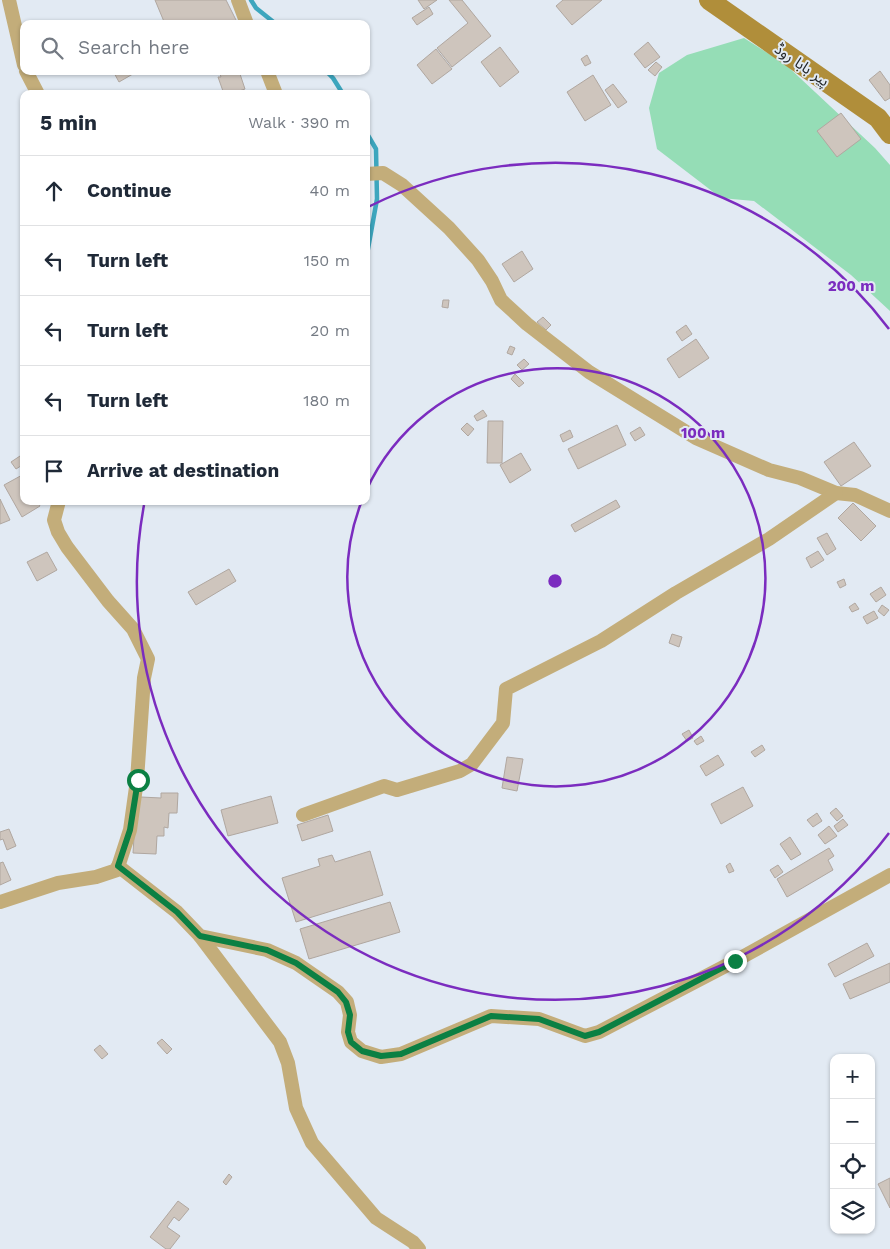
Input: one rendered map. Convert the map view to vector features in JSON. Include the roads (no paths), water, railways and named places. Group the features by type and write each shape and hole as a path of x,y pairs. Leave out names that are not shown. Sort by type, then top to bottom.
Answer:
{"main road":[{"name":"پیر بابا روڈ","path":"709,0 878,118 890,134"}],"street":[{"path":"9,0 20,48"},
{"path":"238,0 246,20"},
{"path":"28,75 36,90"},
{"path":"269,75 274,90"},
{"path":"370,174 384,173 402,185 449,228 478,260 492,281 501,300 527,324 589,372 696,438 769,470 800,478 836,493 855,495 890,512"},
{"path":"303,815 384,786 397,790 460,771 472,764 503,723 506,689 600,642 676,593 768,540 836,493"},
{"path":"0,902 58,883 96,877 117,870 130,830 138,780 144,678 148,659 133,629 108,602 58,532 54,520 58,505"},
{"path":"118,866 177,912 200,936 280,1042 288,1063 296,1108 312,1143 376,1218 413,1242 419,1249"},
{"path":"200,936 267,950 296,963 338,992 346,1002 350,1015 348,1032 351,1042 362,1051 381,1056 401,1054 491,1016 539,1019 585,1036 599,1032 735,961 890,875"}],"waterway":[{"path":"251,0 256,8 271,20"},
{"path":"330,75 340,90"},
{"path":"370,139 376,149 377,199 370,238"}]}
